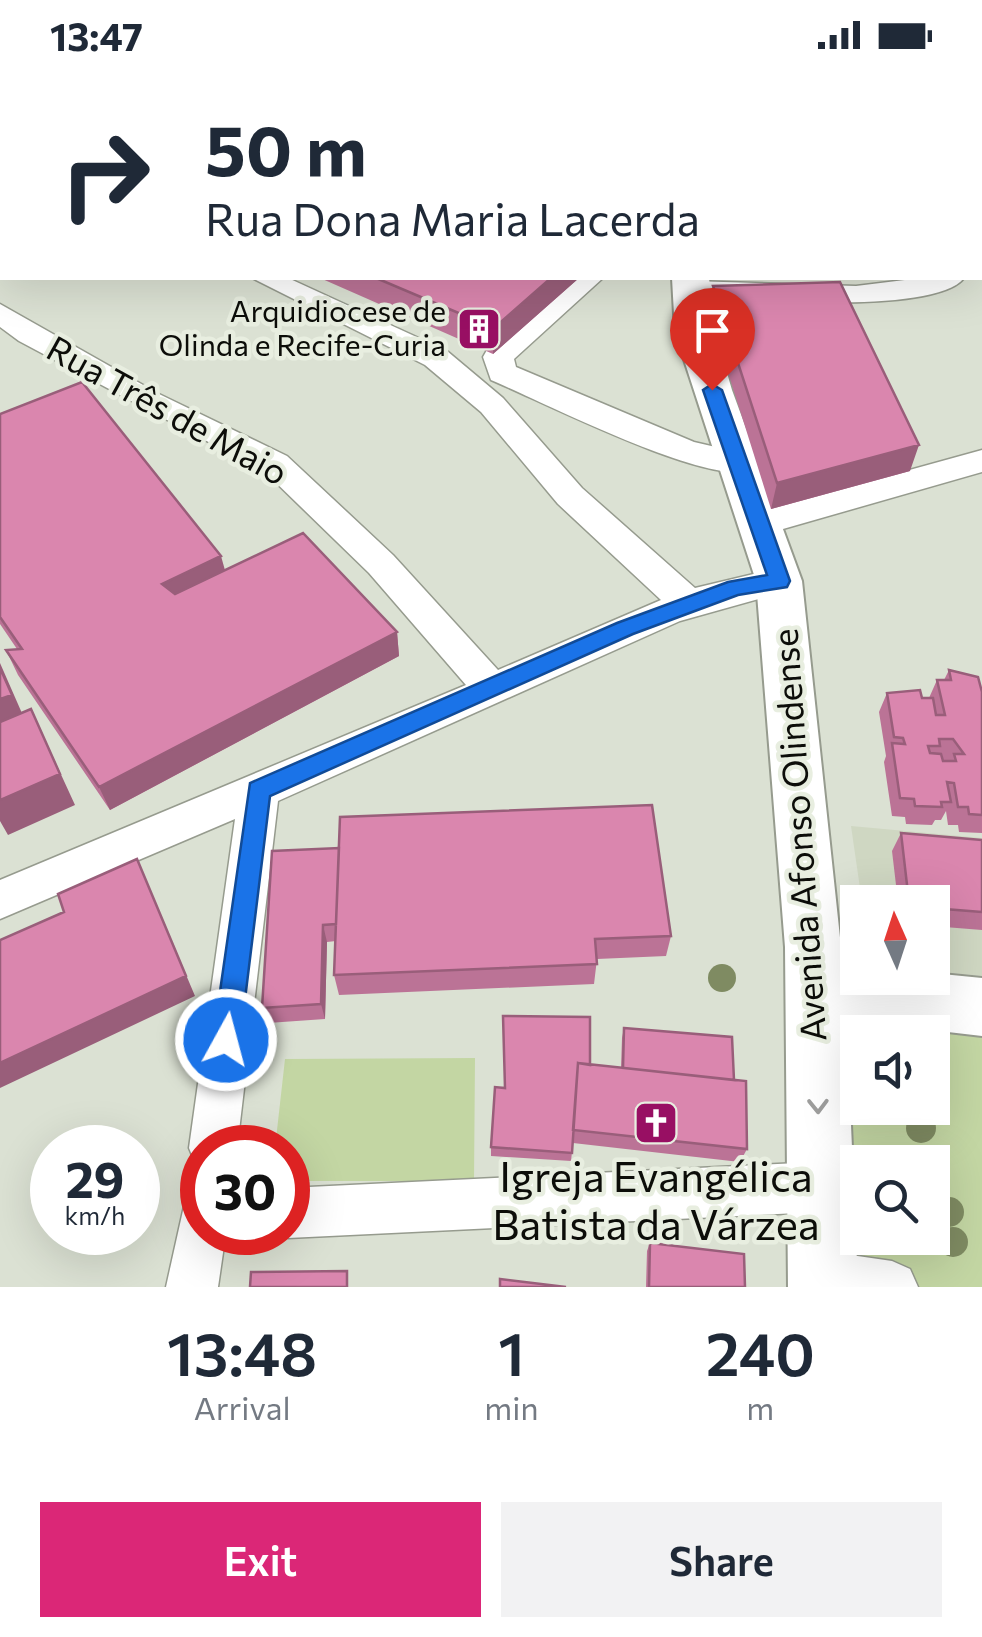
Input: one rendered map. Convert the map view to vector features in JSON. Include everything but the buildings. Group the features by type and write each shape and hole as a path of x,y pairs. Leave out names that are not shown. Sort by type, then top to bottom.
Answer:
{"main road":[{"name":"Avenida Afonso Olindense","path":"690,283 695,332 780,581 840,939"},
{"name":"Avenida Afonso Olindense","path":"823,1282 818,1187 845,995"},
{"path":"917,995 982,1008"}],"street":[{"path":"270,280 436,358 492,405 570,496 690,605"},
{"path":"587,280 498,357 502,373 686,452 739,464"},
{"path":"690,283 852,294 916,291 945,280"},
{"name":"Rua Três de Maio","path":"0,313 29,335 131,392 276,464 381,564 492,690"},
{"path":"762,523 982,461"},
{"path":"0,900 492,690 625,628 736,588 780,581"},
{"path":"216,1125 259,790"},
{"path":"310,1212 818,1187"},
{"path":"192,1287 197,1255"},
{"path":"823,1282 892,1287"}],"shaded area":[{"path":"851,826 982,838 982,976 950,973 950,885 860,885"}],"green space":[{"path":"982,1007 982,1287 823,1287 816,1008"},
{"path":"475,1058 474,1181 310,1181 310,1125 278,1125 285,1059"}],"place":[{"name":"Arquidiocese de Olinda e Recife-Curia","path":"479,329"},
{"name":"Igreja Evangélica Batista da Várzea","path":"656,1123"}],"route":[{"path":"226,1040 259,790 625,628 736,588 780,581 712,390"}]}
